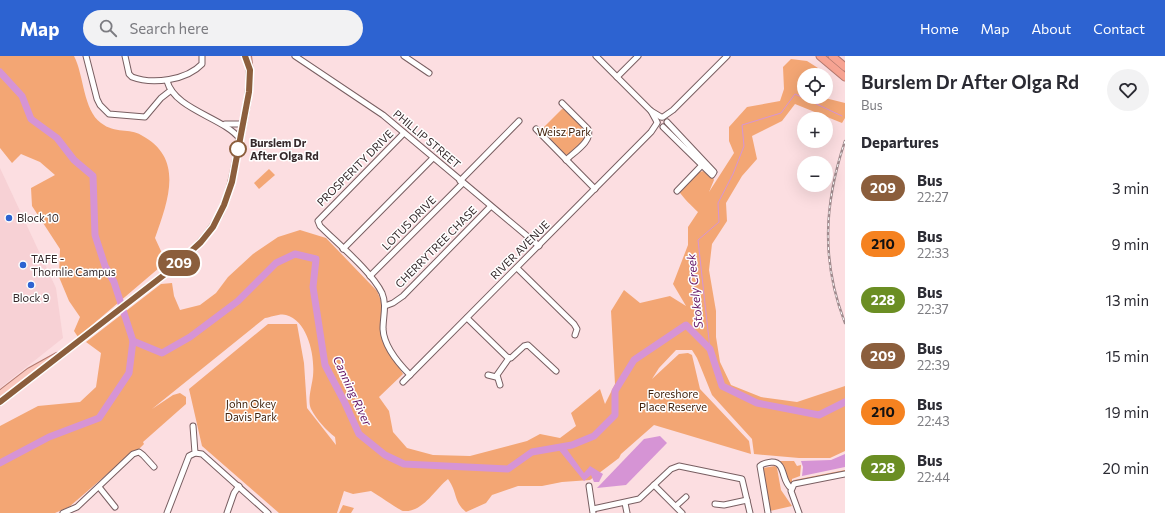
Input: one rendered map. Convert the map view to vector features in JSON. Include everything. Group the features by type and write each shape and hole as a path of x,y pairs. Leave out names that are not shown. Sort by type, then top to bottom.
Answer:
{"highway":[{"path":"820,56 844,75"},
{"path":"832,56 845,67"}],"main road":[{"path":"245,56 250,70"},
{"path":"0,402 17,391 62,353 140,294 192,251 213,227 224,205 228,192 240,139 249,92 250,70 248,56"},
{"path":"0,394 12,384 62,353"},
{"path":"12,384 17,391"}],"street":[{"path":"86,56 97,99 108,114 145,116 170,90"},
{"path":"125,56 129,74 132,77 167,81 198,68 202,64 202,56"},
{"path":"404,56 429,73"},
{"path":"596,56 713,174"},
{"path":"617,77 638,56"},
{"name":"RIVER AVENUE","path":"403,382 727,56"},
{"name":"PHILLIP STREET","path":"298,57 383,115 490,207 539,246"},
{"path":"167,81 170,90 218,123 235,132 240,139"},
{"path":"562,103 588,129 589,134 588,139 566,160"},
{"name":"LOTUS DRIVE","path":"370,276 519,121"},
{"path":"218,123 230,125 243,124"},
{"path":"536,129 595,188"},
{"name":"PROSPERITY DRIVE","path":"385,304 381,292 370,276 320,226 319,218 404,133"},
{"path":"343,249 433,158"},
{"path":"677,191 704,164"},
{"name":"CHERRYTREE CHASE","path":"385,304 396,301 490,207"},
{"path":"517,268 574,324 577,329 575,335"},
{"path":"385,304 383,328 385,339 397,362 410,375"},
{"path":"467,318 509,358"},
{"path":"496,377 509,358 513,357 524,346 528,345 556,371"},
{"path":"488,374 496,377 500,385"},
{"path":"193,426 195,453"},
{"path":"64,513 76,507 133,454 139,452 143,454 154,467"},
{"path":"168,513 189,456 195,453 202,454 268,513"},
{"path":"768,513 760,466 773,462 779,464 782,468 785,481 791,488 791,495 799,513"},
{"path":"589,486 593,511 639,499 671,469 679,466 685,466 742,479 750,513"},
{"path":"791,488 798,483 845,474"},
{"path":"654,484 682,513"},
{"path":"227,513 234,493 239,486"},
{"path":"99,487 115,507"},
{"path":"676,506 686,497"},
{"path":"715,504 724,505 747,500"},
{"path":"625,503 627,513"}],"shaded area":[{"name":"TAFE - Thornlie Campus","path":"0,168 56,288 63,338 0,388"},
{"path":"660,436 667,443 626,485 597,488 644,439"},
{"path":"566,448 584,473 590,466 603,474 599,482 594,482 591,475 584,481 558,449"},
{"path":"845,454 845,467 802,476 803,467 801,461 831,460"}],"green space":[{"path":"0,56 74,56 87,101 95,117 101,123 112,129 141,135 155,145 164,156 168,168 168,195 155,238 166,262 78,337 74,331 80,317 69,301 59,277 60,249 32,206 31,188 55,175 40,162 21,154 12,163 0,148"},
{"path":"791,59 807,61 818,68 797,68 797,104 833,104 833,100 845,103 845,118 842,123 833,119 833,112 815,112 795,104 782,121 752,136 757,159 742,176 726,203 727,221 712,244 709,270 716,311 716,337 720,362 731,385 761,397 797,402 845,386 845,451 830,458 799,458 754,454 752,439 712,395 697,358 692,350 676,350 659,368 652,379 679,354 688,353 692,355 700,389 749,441 751,454 654,425 621,454 619,458 590,480 562,482 542,486 518,486 492,495 486,503 466,512 459,504 448,479 428,500 410,511 401,510 371,491 353,494 344,491 337,513 279,513 202,446 189,389 268,324 297,324 304,363 307,408 336,445 335,437 319,421 311,409 310,397 313,376 313,359 305,332 300,324 294,319 281,314 265,318 152,409 173,395 180,393 186,397 186,404 143,442 144,444 138,450 134,451 69,507 55,513 0,513 0,426 38,406 80,402 96,387 101,353 86,342 161,284 172,283 174,296 180,310 200,305 216,293 228,277 253,254 278,237 300,230 326,238 377,291 382,303 381,337 403,374 379,397 389,411 393,432 407,448 433,455 470,456 527,441 540,434 560,438 576,426 571,413 600,389 605,404 615,384 611,311 624,290 640,303 670,296 686,306 673,284 688,245 688,227 698,212 679,191 699,172 704,171 712,175 714,180 709,192 734,153 729,141 729,127 747,107 780,101 784,89 783,67"},
{"name":"Weisz Park","path":"562,109 564,109 587,131 586,138 568,155 563,154 542,132 544,127"},
{"path":"269,169 275,175 259,189 254,183"},
{"path":"778,461 794,461 797,466 801,465 800,476 792,479 792,484 789,484 783,465"},
{"path":"775,466 777,468 781,490 792,506 770,511 763,468"},
{"path":"845,470 845,473 793,481 794,480"},
{"path":"343,505 354,508 351,513 339,513"}],"waterway":[{"name":"Canning River","path":"0,72 22,96 31,119 57,138 74,160 93,176 95,235 105,266 114,282 133,341 162,353 190,337 238,301 276,263 295,254 316,259 313,287 325,365 359,434 385,455 404,464 508,469 532,452 572,445 594,436 615,415 615,391 634,360 686,325 710,349 722,386 757,403 819,415 845,402"},
{"name":"Stokely Creek","path":"710,349 698,240 719,222 718,203 733,174 744,146 742,125 781,113 795,94 842,116"},
{"path":"0,463 49,437 99,418 129,373 133,341"}],"railway":[{"path":"845,141 833,187 829,210 828,232 832,277 837,300 845,323"}],"bus line":[{"name":"209","path":"0,402 17,391 62,353 173,268 192,251 208,233 217,220 232,182 249,92 250,70 245,56"}],"place":[{"name":"Burslem Dr After Olga Rd","path":"238,149"},
{"name":"Block 10","path":"9,218"},
{"name":"TAFE - Thornlie Campus","path":"23,265"},
{"name":"Block 9","path":"31,285"}],"park label":[{"name":"Foreshore Place Reserve","path":"673,400"},
{"name":"John Okey Davis Park","path":"251,410"}]}
